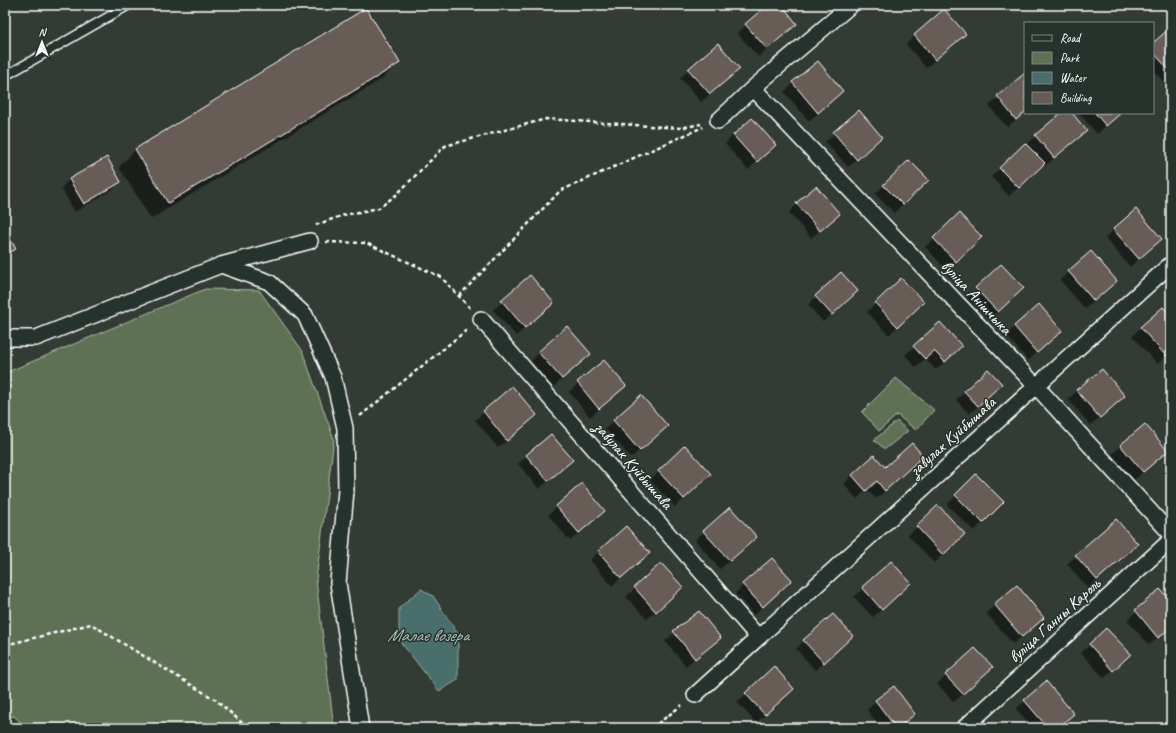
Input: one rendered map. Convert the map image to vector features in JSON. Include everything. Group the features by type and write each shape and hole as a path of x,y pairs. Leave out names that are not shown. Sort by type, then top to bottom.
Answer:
{"street":[{"path":"718,121 753,88 851,5"},
{"name":"вуліца Анішчыка","path":"753,88 1036,386 1171,534"},
{"path":"5,338 36,338 221,265 310,241"},
{"name":"завулак Куйбышава","path":"695,695 1171,264"},
{"path":"221,265 270,282 305,315 333,377 344,428 346,490 338,583 361,728"},
{"name":"завулак Куйбышава","path":"481,319 758,637"},
{"name":"вуліца Ганны Кароль","path":"964,728 1171,540"}],"lane":[{"path":"5,76 129,5"}],"path":[{"path":"315,226 344,215 379,208 396,195 445,146 546,119 680,128 718,121"},
{"path":"459,296 560,191 718,121"},
{"path":"310,241 366,243 442,277 481,319 344,428"},
{"path":"5,645 91,624 216,700 248,728"},
{"path":"652,728 695,695"}],"green space":[{"path":"205,289 259,290 302,350 334,439 316,580 334,728 26,728 14,716 5,719 5,373"},
{"path":"896,378 934,410 916,430 897,415 879,431 862,412"},
{"path":"897,421 908,431 885,449 874,440"}],"water":[{"name":"Малае возера","path":"421,589 433,596 458,634 458,680 439,691 399,640 399,608"}],"building":[{"path":"767,5 782,5 797,24 767,49 745,24"},
{"path":"366,8 400,63 168,203 135,149"},
{"path":"944,9 966,34 935,60 914,35"},
{"path":"1171,27 1171,72 1154,53 1154,42"},
{"path":"718,43 740,69 710,94 688,69"},
{"path":"818,61 843,91 818,113 792,82"},
{"path":"1024,74 1024,113 1016,120 997,96"},
{"path":"859,110 882,137 857,160 833,132"},
{"path":"1060,114 1073,114 1087,131 1054,158 1035,135"},
{"path":"1096,114 1120,114 1106,126"},
{"path":"752,118 776,145 757,162 733,135"},
{"path":"1025,143 1045,163 1019,188 999,168"},
{"path":"107,157 121,182 84,204 69,179"},
{"path":"909,160 929,180 903,205 883,185"},
{"path":"816,186 840,214 820,231 796,203"},
{"path":"1136,209 1162,239 1139,259 1113,229"},
{"path":"959,213 982,237 956,262 933,238"},
{"path":"5,230 16,249 5,255"},
{"path":"1091,251 1117,281 1094,301 1068,271"},
{"path":"1001,264 1024,288 998,312 975,288"},
{"path":"841,272 858,291 832,315 815,296"},
{"path":"530,275 554,303 525,328 501,300"},
{"path":"901,278 924,302 898,327 875,303"},
{"path":"1039,304 1062,331 1037,353 1014,326"},
{"path":"1163,307 1171,316 1171,352 1166,356 1140,327"},
{"path":"940,322 962,346 945,362 934,351 925,359 913,346"},
{"path":"567,326 591,354 562,379 538,352"},
{"path":"604,360 626,386 599,409 577,382"},
{"path":"988,369 1002,384 978,406 964,391"},
{"path":"1102,369 1125,396 1100,418 1076,390"},
{"path":"512,386 537,415 507,441 483,411"},
{"path":"641,395 668,426 640,451 613,420"},
{"path":"1145,424 1168,451 1143,472 1120,445"},
{"path":"551,434 573,460 548,481 526,455"},
{"path":"912,443 923,456 885,491 877,481 866,491 852,475 874,455 885,467"},
{"path":"685,445 711,474 684,499 658,471"},
{"path":"976,474 1004,502 983,523 955,495"},
{"path":"582,483 605,511 579,533 556,506"},
{"path":"938,505 965,534 943,555 916,526"},
{"path":"730,507 757,537 730,561 703,531"},
{"path":"1116,519 1138,544 1097,580 1075,555"},
{"path":"626,526 650,553 621,578 598,551"},
{"path":"772,558 792,580 763,607 742,584"},
{"path":"891,561 911,583 882,610 862,587"},
{"path":"661,563 683,587 656,612 634,587"},
{"path":"1017,585 1044,618 1022,637 994,604"},
{"path":"1160,589 1171,601 1171,627 1158,638 1135,610"},
{"path":"699,611 721,638 695,659 673,631"},
{"path":"833,614 853,636 824,663 803,640"},
{"path":"1106,628 1131,654 1113,671 1089,644"},
{"path":"975,648 993,667 963,694 945,675"},
{"path":"774,666 794,689 765,715 745,693"},
{"path":"1046,681 1074,714 1057,728 1048,728 1024,700"},
{"path":"894,686 915,714 898,728 896,728 875,700"}]}
